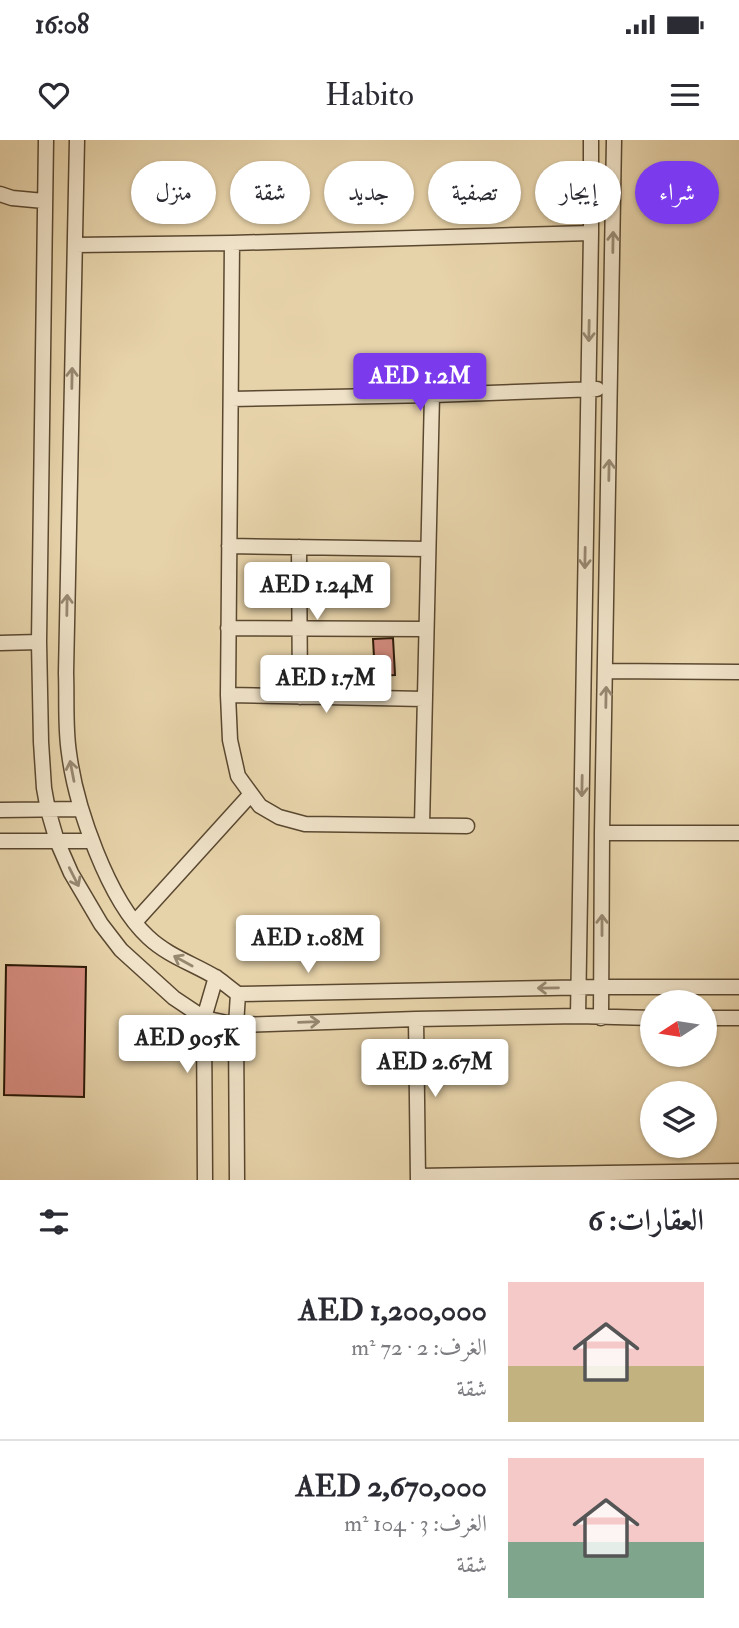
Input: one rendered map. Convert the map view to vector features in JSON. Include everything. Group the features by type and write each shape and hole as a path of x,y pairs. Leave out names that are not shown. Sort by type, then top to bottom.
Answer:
{"street":[{"path":"46,140 39,642 44,788 57,841 71,873 101,924 121,950 174,998 204,1018 236,1025 578,1016 640,1018"},
{"path":"77,140 66,673 68,751 81,809 92,841 113,887 135,922 149,938 179,959 216,978 238,994 578,987 739,987"},
{"path":"578,1016 591,140"},
{"path":"601,1017 614,140"},
{"path":"0,194 44,201"},
{"path":"75,245 591,233"},
{"path":"232,243 228,695 230,740 238,776 260,806 279,817 305,824 467,826"},
{"path":"231,399 610,390"},
{"path":"422,825 432,395"},
{"path":"229,545 427,549"},
{"path":"299,547 300,697"},
{"path":"228,628 426,628"},
{"path":"0,643 39,642"},
{"path":"606,671 739,672"},
{"path":"228,695 424,699"},
{"path":"135,922 251,794"},
{"path":"0,810 81,809"},
{"path":"602,833 739,833"},
{"path":"0,841 92,841"},
{"path":"205,1180 204,1018 216,978"},
{"path":"237,1180 238,994"},
{"path":"718,1018 739,1018"},
{"path":"416,1019 418,1178 582,1177 739,1171"}],"building":[{"path":"393,638 395,675 375,676 373,639"},
{"path":"6,965 86,967 84,1097 4,1095"}]}
